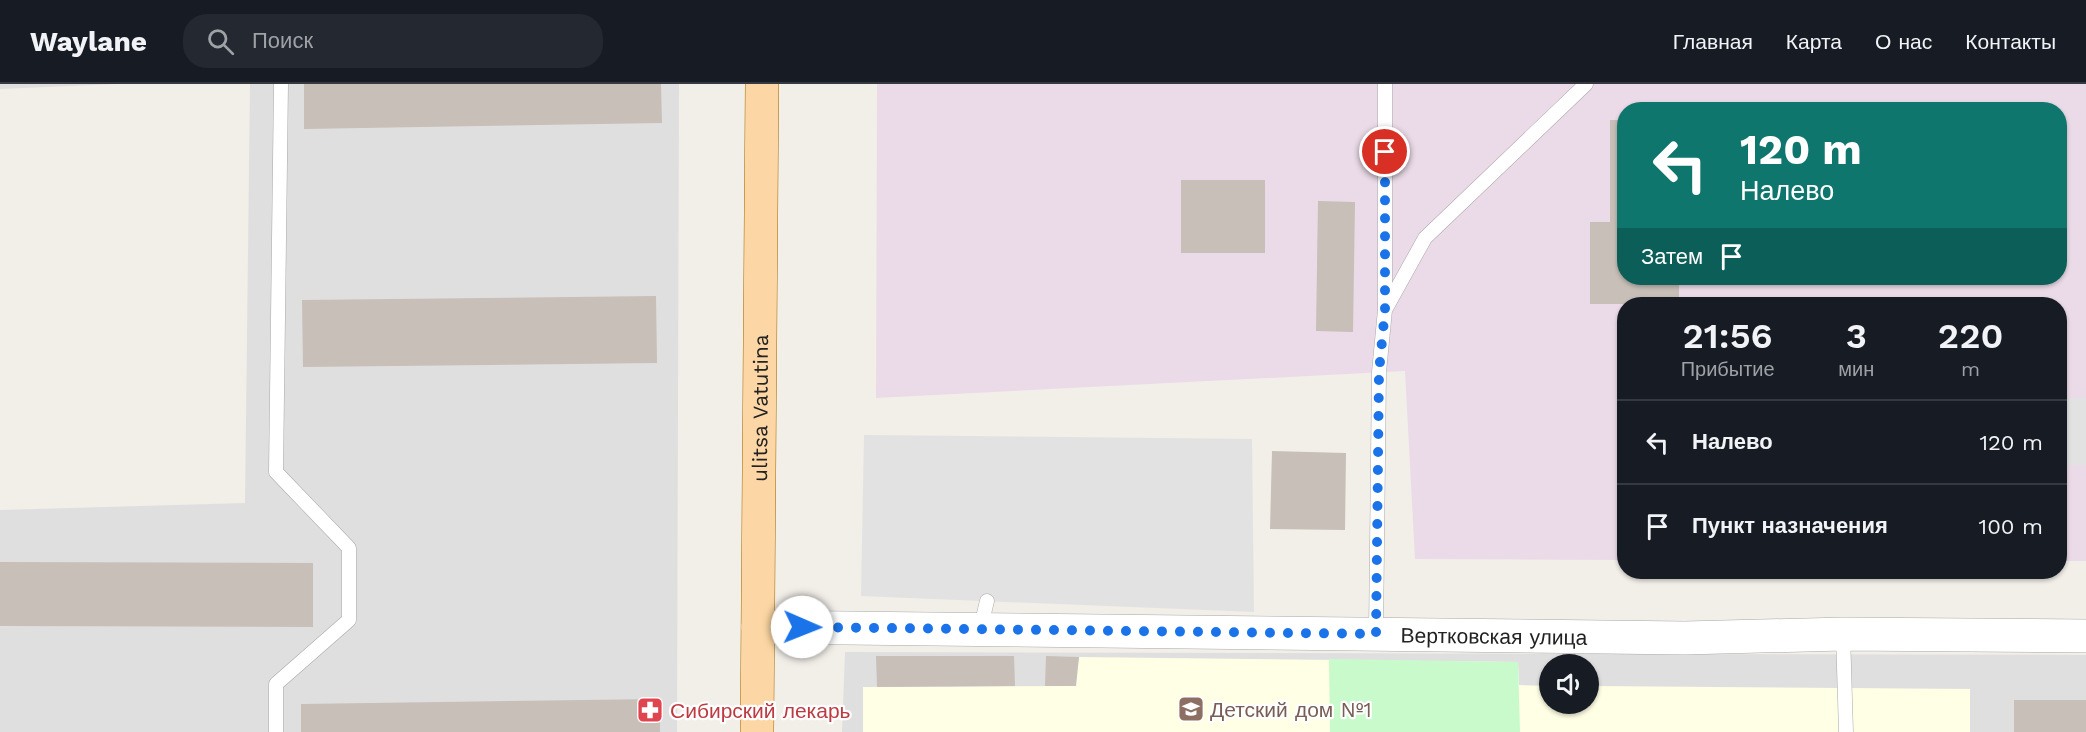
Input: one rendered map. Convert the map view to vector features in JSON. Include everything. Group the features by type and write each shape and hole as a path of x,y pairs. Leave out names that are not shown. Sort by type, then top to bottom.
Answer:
{"main road":[{"name":"ulitsa Vatutina","path":"757,732 762,84"}],"street":[{"name":"Вертковская улица","path":"758,627 983,616 1376,634 1685,638 1843,634 2086,636"}],"lane":[{"path":"276,732 276,684 349,620 349,548 276,472 281,84"},
{"path":"1376,634 1379,372 1385,310 1385,84"},
{"path":"1385,310 1425,238 1586,84"},
{"path":"1843,634 1846,732"}],"shaded area":[{"path":"0,84 116,84 0,89"},
{"path":"250,84 679,84 677,732 0,732 0,510 245,503"},
{"path":"877,84 2086,84 2086,561 2067,561 2067,297 1617,297 1617,560 1415,559 1405,371 876,398"},
{"path":"2067,398 2086,398 2086,465 2067,465"},
{"path":"864,435 1252,439 1254,612 861,596"},
{"path":"845,652 2086,655 2086,732 842,732"},
{"name":"Детский дом №1","path":"1079,657 1518,662 1519,685 1539,686 1539,714 1599,714 1599,686 1970,689 1970,732 863,732 863,687 1075,686"}],"green space":[{"path":"1329,659 1518,662 1520,732 1330,732"}],"building":[{"path":"304,84 661,84 662,123 304,129"},
{"path":"1610,120 1617,120 1617,285 1679,285 1679,297 1617,297 1617,304 1590,304 1590,222 1610,222"},
{"path":"1181,180 1265,180 1265,253 1181,253"},
{"path":"1318,201 1355,202 1353,332 1316,331"},
{"path":"656,296 657,363 303,367 302,300"},
{"path":"1272,451 1346,453 1345,530 1270,529"},
{"path":"0,562 313,563 313,627 0,626"},
{"path":"876,656 1014,656 1015,686 877,687"},
{"path":"1046,656 1079,657 1076,686 1045,686"},
{"path":"660,699 660,732 301,732 301,704"},
{"path":"2014,700 2086,700 2086,732 2014,732"}],"place":[{"name":"Детский дом №1","path":"1191,709"},
{"name":"Сибирский лекарь","path":"650,710"}],"route":[{"path":"802,627 1376,634 1379,372 1385,310 1385,152"}]}
